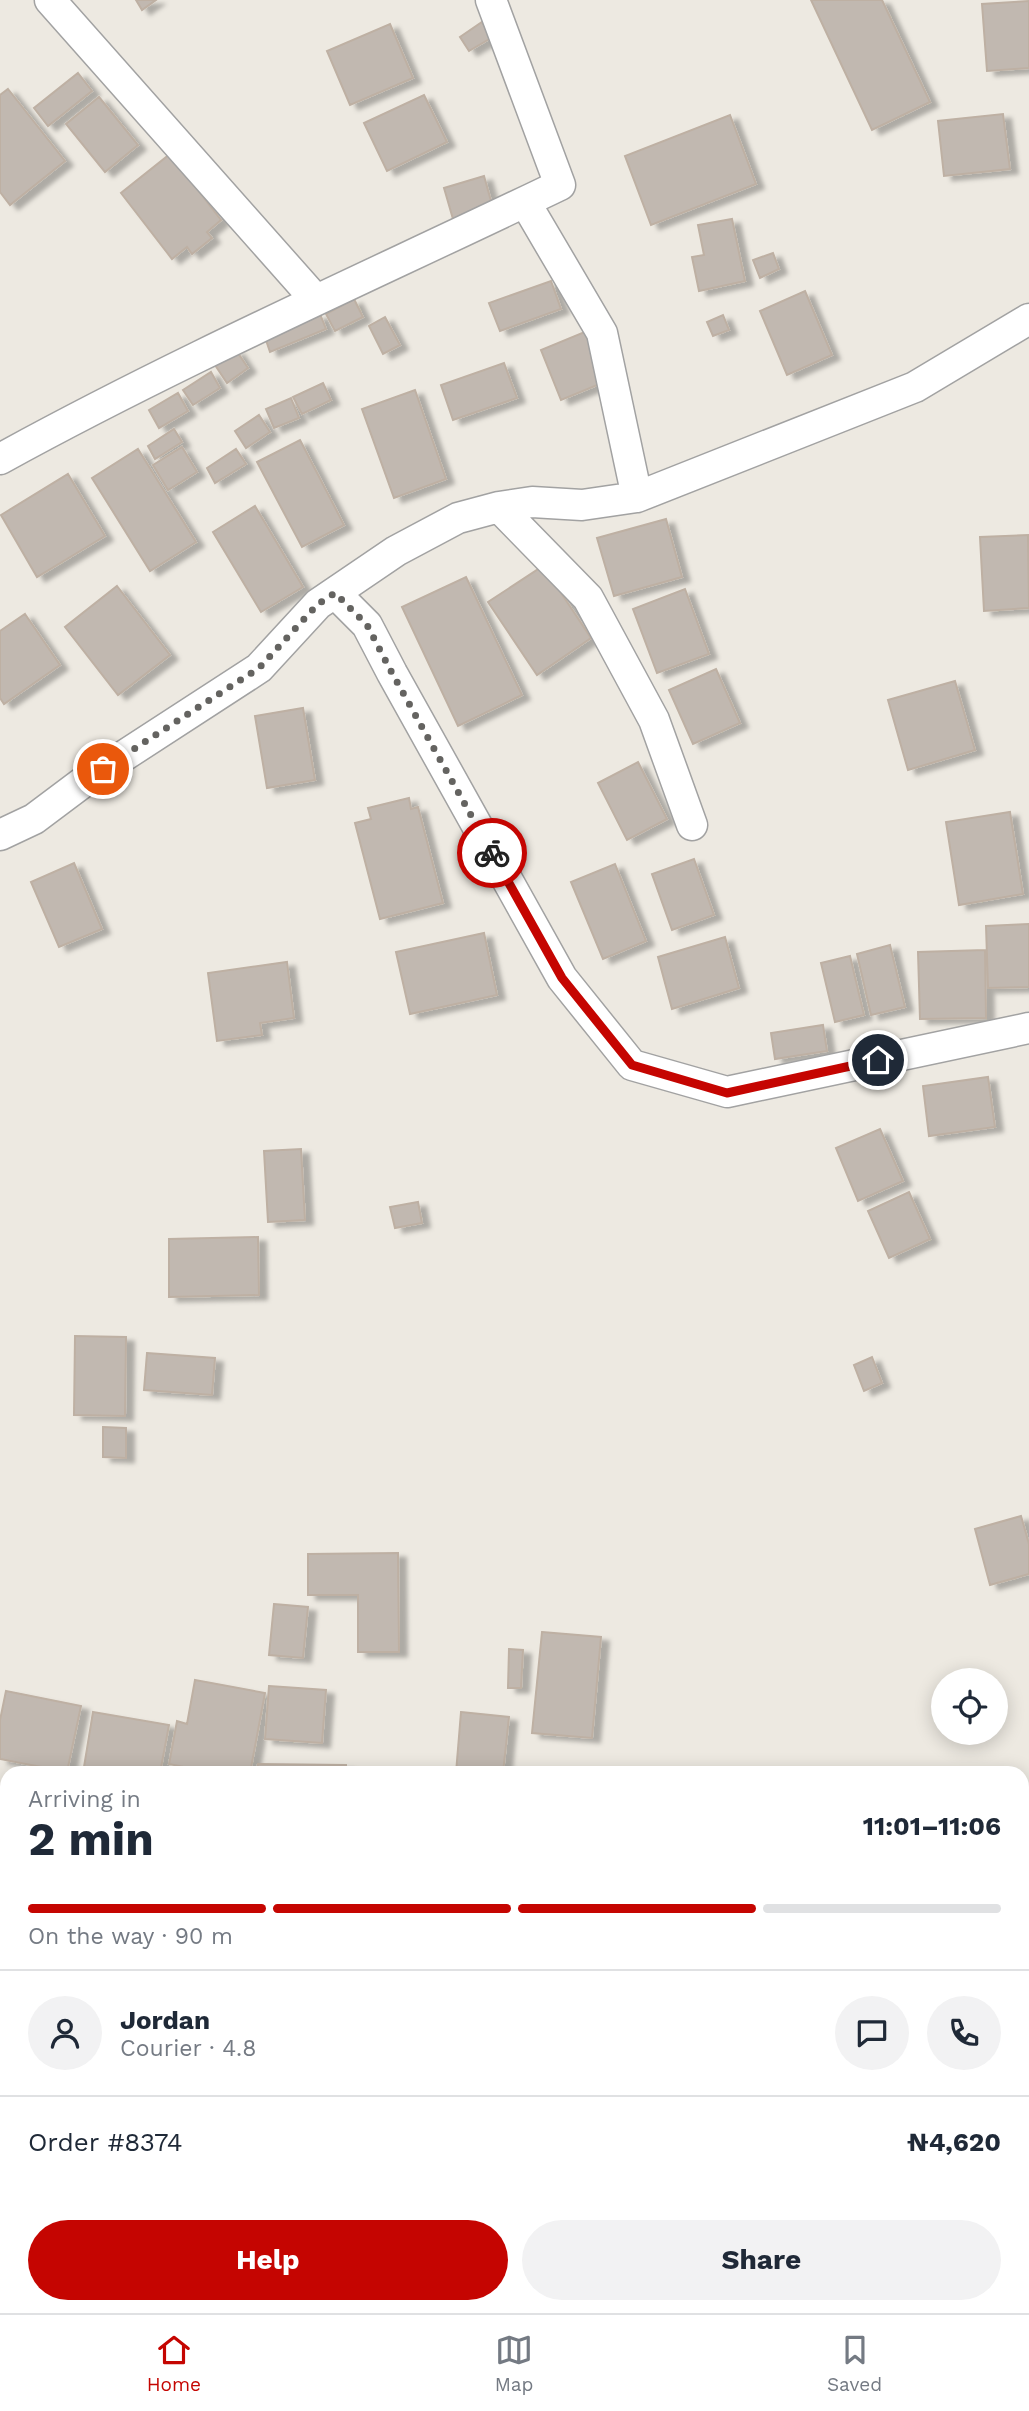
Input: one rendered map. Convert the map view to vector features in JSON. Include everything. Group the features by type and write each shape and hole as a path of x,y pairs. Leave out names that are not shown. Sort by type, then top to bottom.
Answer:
{"street":[{"path":"50,0 316,300"},
{"path":"0,459 74,418 560,185 491,0"},
{"path":"525,202 602,333 637,497"},
{"path":"0,835 34,819 82,783 259,668 318,604 396,551 458,518 532,502 582,505 637,497 915,387 1029,319"},
{"path":"499,507 588,598 654,720 692,825"},
{"path":"335,593 367,625 562,978 632,1065 727,1093 1029,1028"}],"building":[{"path":"136,0 156,0 142,10"},
{"path":"811,0 882,0 930,102 872,130"},
{"path":"1029,1 1029,68 987,71 982,4"},
{"path":"482,22 491,38 469,51 460,37"},
{"path":"390,24 413,78 350,105 327,51"},
{"path":"78,73 92,91 48,126 34,108"},
{"path":"8,89 65,161 10,205 0,192 0,95"},
{"path":"424,95 447,142 387,171 364,123"},
{"path":"99,97 138,145 105,172 66,124"},
{"path":"1003,114 1010,169 944,176 938,121"},
{"path":"730,115 756,184 651,225 625,156"},
{"path":"170,154 221,220 207,232 212,238 192,254 187,247 172,259 121,193"},
{"path":"484,176 493,208 453,219 444,188"},
{"path":"732,219 745,281 699,291 692,257 704,255 698,225"},
{"path":"773,253 779,269 760,278 753,260"},
{"path":"551,281 561,309 500,331 489,303"},
{"path":"805,291 832,355 787,375 760,311"},
{"path":"354,299 363,317 335,331 326,314"},
{"path":"320,314 326,329 270,352 265,337"},
{"path":"723,315 729,330 713,336 707,322"},
{"path":"385,317 400,345 383,354 369,326"},
{"path":"587,331 607,381 561,400 541,350"},
{"path":"236,350 248,368 227,383 215,365"},
{"path":"504,363 517,398 453,420 441,385"},
{"path":"211,372 220,388 193,405 183,390"},
{"path":"323,383 331,400 302,414 293,397"},
{"path":"415,390 446,479 394,498 362,409"},
{"path":"178,393 188,411 159,428 149,410"},
{"path":"291,398 299,418 274,428 266,409"},
{"path":"259,415 270,432 246,448 235,431"},
{"path":"174,429 182,442 155,459 148,446"},
{"path":"300,440 344,525 302,547 257,462"},
{"path":"182,447 197,472 168,490 153,465"},
{"path":"138,449 196,542 150,571 92,478"},
{"path":"236,449 246,464 215,483 207,468"},
{"path":"68,474 105,536 37,577 1,515"},
{"path":"255,506 303,587 261,612 213,532"},
{"path":"666,519 682,577 614,596 597,538"},
{"path":"1028,535 1029,608 984,611 980,537"},
{"path":"543,566 591,638 537,675 488,602"},
{"path":"466,577 522,695 458,726 402,607"},
{"path":"117,586 170,655 118,695 65,627"},
{"path":"685,589 709,654 657,673 633,609"},
{"path":"25,614 60,665 4,704 0,698 0,631"},
{"path":"716,669 740,723 693,744 669,690"},
{"path":"955,681 975,750 908,770 888,700"},
{"path":"303,708 315,780 267,788 255,716"},
{"path":"638,762 667,819 627,840 598,783"},
{"path":"409,798 411,809 418,807 443,903 380,919 355,823 371,819 368,808"},
{"path":"1010,812 1023,894 959,905 946,822"},
{"path":"694,859 714,915 672,930 652,874"},
{"path":"74,863 102,929 59,947 31,882"},
{"path":"615,864 646,941 603,959 571,882"},
{"path":"1029,924 1029,987 988,988 986,926"},
{"path":"484,933 497,995 410,1014 396,952"},
{"path":"725,937 739,988 672,1009 658,957"},
{"path":"890,945 905,1007 871,1015 857,954"},
{"path":"985,950 986,1018 920,1019 918,952"},
{"path":"850,956 864,1015 835,1022 821,963"},
{"path":"287,962 294,1018 260,1023 262,1035 217,1041 208,973"},
{"path":"823,1025 827,1051 775,1059 771,1033"},
{"path":"988,1077 995,1127 929,1136 923,1086"},
{"path":"880,1129 903,1181 858,1201 836,1148"},
{"path":"301,1149 305,1220 268,1222 264,1151"},
{"path":"909,1192 930,1239 889,1258 868,1211"},
{"path":"418,1202 422,1223 395,1228 390,1207"},
{"path":"258,1237 259,1295 169,1297 169,1239"},
{"path":"75,1336 126,1337 125,1416 74,1415"},
{"path":"147,1353 215,1358 212,1395 144,1390"},
{"path":"872,1357 882,1383 864,1391 854,1365"},
{"path":"103,1427 126,1428 126,1458 103,1457"},
{"path":"1021,1516 1029,1544 1029,1574 990,1585 975,1529"},
{"path":"398,1553 399,1652 358,1652 358,1595 308,1595 308,1554"},
{"path":"274,1604 308,1607 303,1658 269,1655"},
{"path":"542,1632 601,1637 592,1738 532,1733"},
{"path":"509,1649 523,1650 521,1688 508,1688"},
{"path":"195,1680 265,1693 251,1766 169,1764 177,1721 187,1724"},
{"path":"269,1686 326,1690 322,1743 265,1739"},
{"path":"6,1691 81,1706 68,1766 36,1766 0,1759 0,1720"},
{"path":"93,1712 169,1725 161,1766 84,1766"},
{"path":"461,1712 509,1717 504,1766 457,1766"},
{"path":"258,1764 346,1765 346,1766"}],"way so far":[{"path":"103,769 259,668 318,604 335,593 367,625 492,853"}],"route":[{"path":"492,853 562,978 632,1065 727,1093 878,1060"}]}
